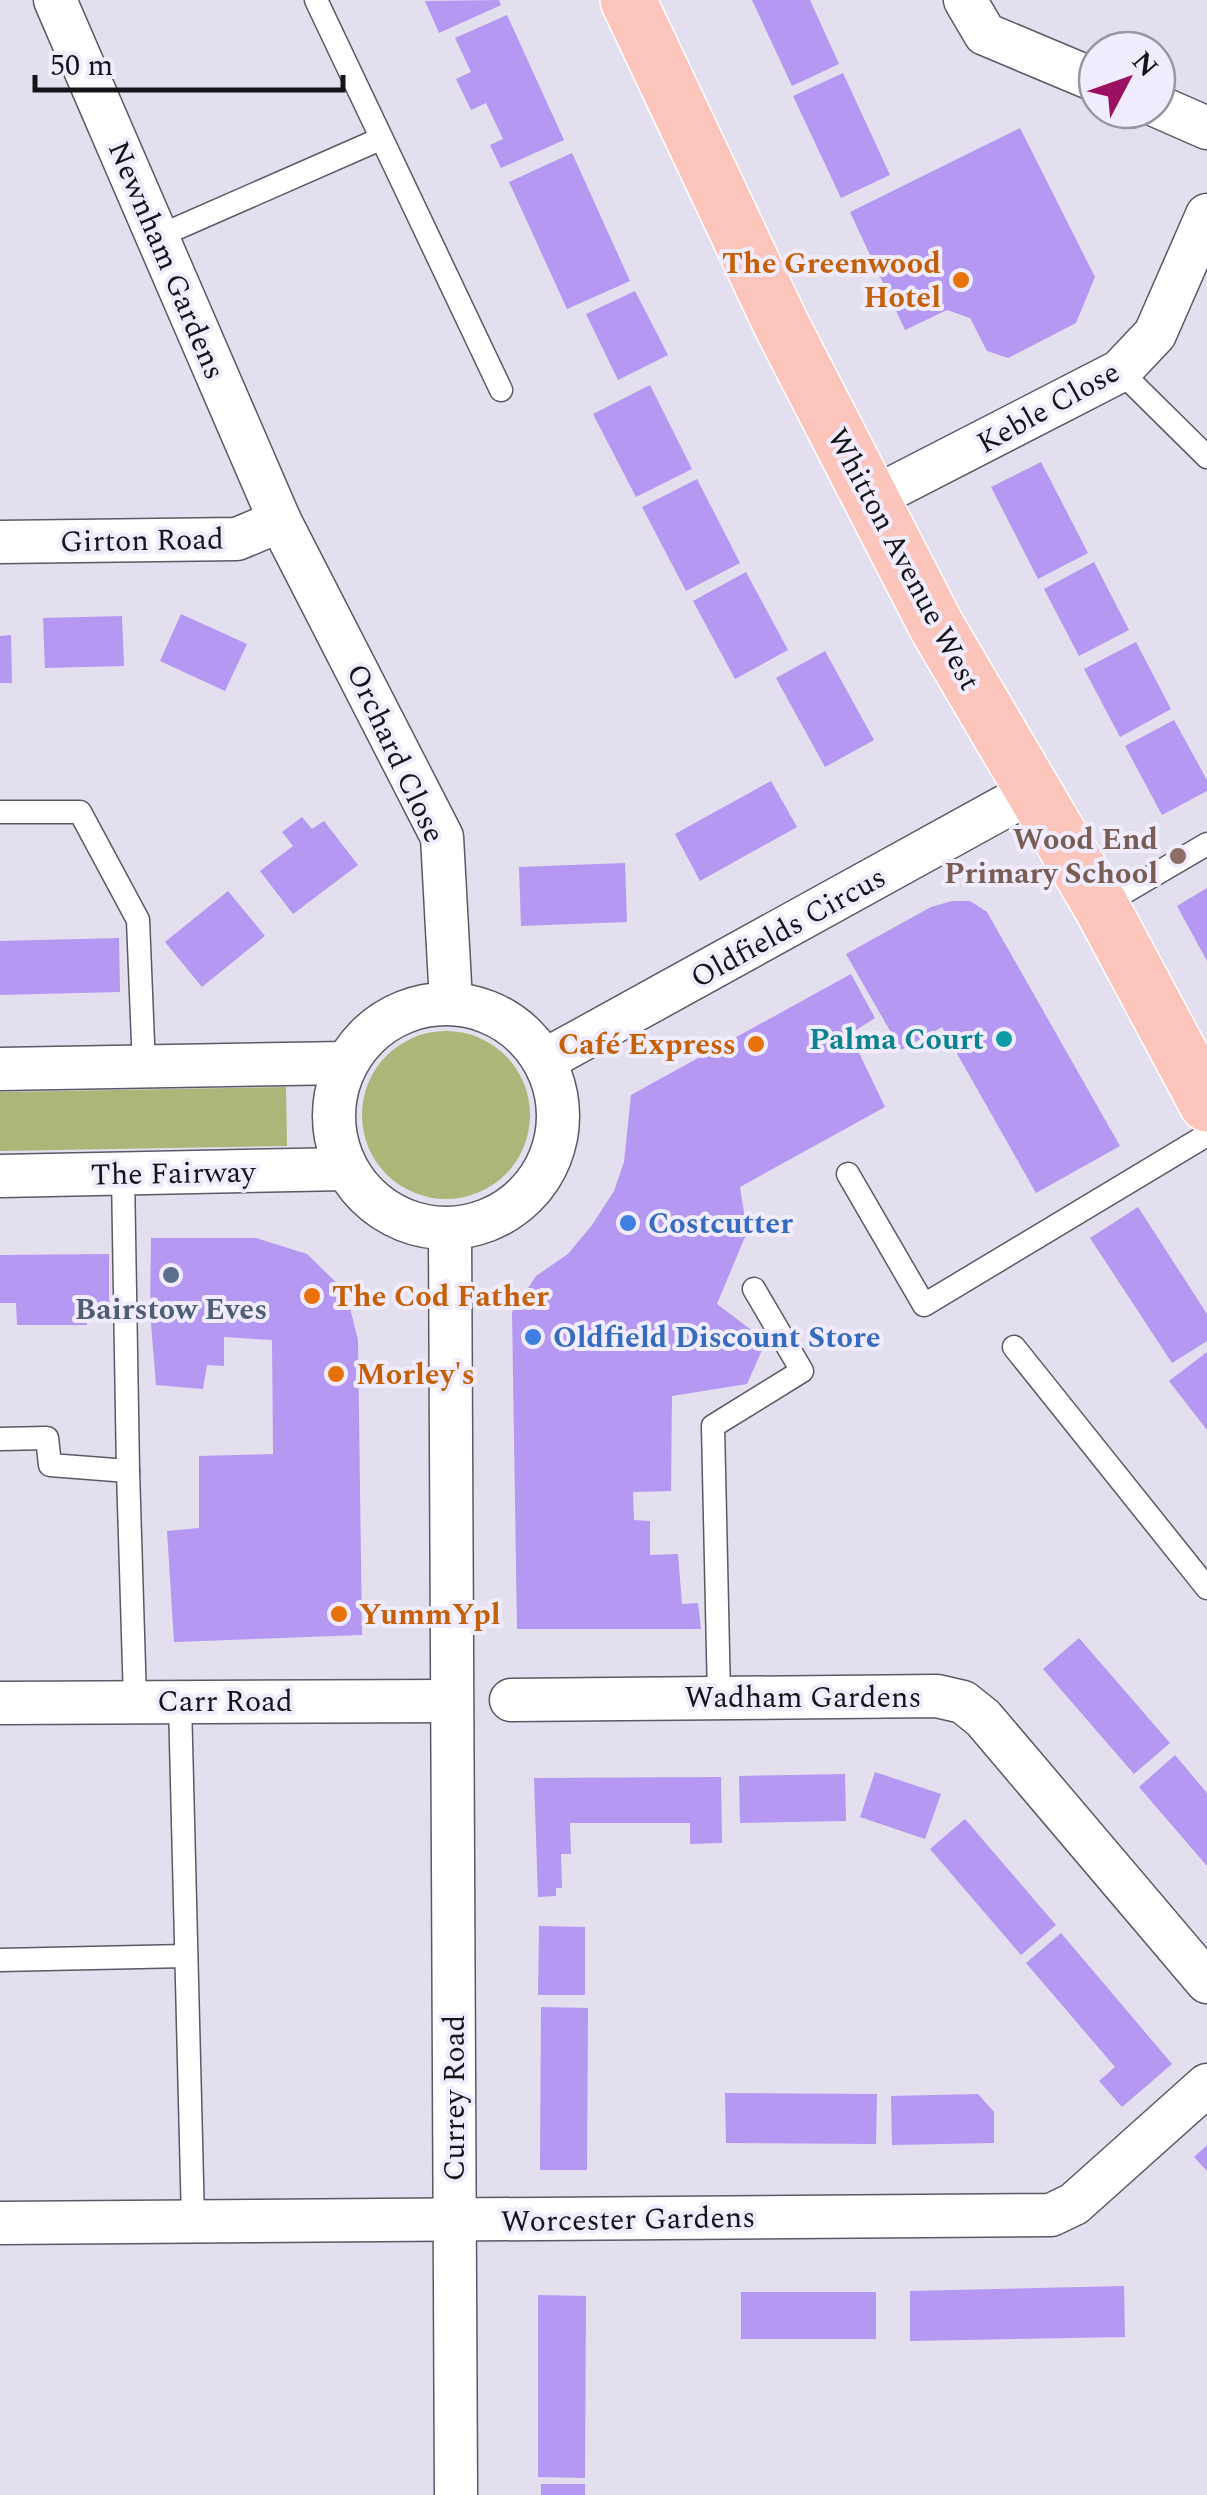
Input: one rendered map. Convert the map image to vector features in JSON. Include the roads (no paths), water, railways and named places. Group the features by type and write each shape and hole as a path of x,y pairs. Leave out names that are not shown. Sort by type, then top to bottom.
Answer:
{"main road":[{"name":"Whitton Avenue West","path":"628,0 781,324 872,499 1031,792 1101,906 1207,1104"}],"street":[{"name":"Newnham Gardens","path":"55,0 280,521"},
{"path":"964,0 986,34 1077,73"},
{"path":"1177,115 1207,128"},
{"name":"Keble Close","path":"872,499 1120,370 1155,334 1207,215"},
{"name":"Girton Road","path":"0,542 237,539 280,521"},
{"name":"Orchard Close","path":"280,521 442,836 451,1002"},
{"name":"Oldfields Circus","path":"545,1060 1031,792"},
{"path":"451,1002 480,1007 517,1027 545,1060 560,1111 558,1136 548,1168 536,1185 489,1222 450,1230 413,1225 361,1192 346,1170 336,1143 333,1104 346,1063 384,1020 418,1006 451,1002"},
{"path":"0,1069 346,1063"},
{"name":"The Fairway","path":"0,1176 346,1170"},
{"path":"450,1230 450,1701"},
{"name":"Wadham Gardens","path":"511,1700 937,1696 963,1702 984,1718 1207,1982"},
{"name":"Carr Road","path":"0,1703 450,1701"},
{"name":"Currey Road","path":"450,1701 456,2495"},
{"name":"Worcester Gardens","path":"0,2222 1051,2215 1074,2204 1207,2085"}],"lane":[{"path":"316,0 378,140 501,390"},
{"path":"158,238 378,140"},
{"path":"1120,370 1207,456"},
{"path":"0,812 80,812 138,920 144,1066"},
{"path":"1101,906 1207,844"},
{"path":"848,1174 924,1306 1207,1135"},
{"path":"122,1174 136,1700"},
{"path":"719,1697 713,1426 802,1371 754,1288"},
{"path":"1014,1347 1207,1588"},
{"path":"0,1439 47,1438 50,1465 128,1471"},
{"path":"180,1702 193,2221"},
{"path":"0,1960 186,1956"}],"place":[{"name":"The Greenwood Hotel","path":"961,280"},
{"name":"Wood End Primary School","path":"1178,856"},
{"name":"Palma Court","path":"1004,1039"},
{"name":"Café Express","path":"756,1044"},
{"name":"Costcutter","path":"628,1223"},
{"name":"Bairstow Eves","path":"171,1275"},
{"name":"The Cod Father","path":"312,1296"},
{"name":"Oldfield Discount Store","path":"533,1337"},
{"name":"Morley's","path":"336,1374"},
{"name":"YummYpl","path":"339,1614"}]}
